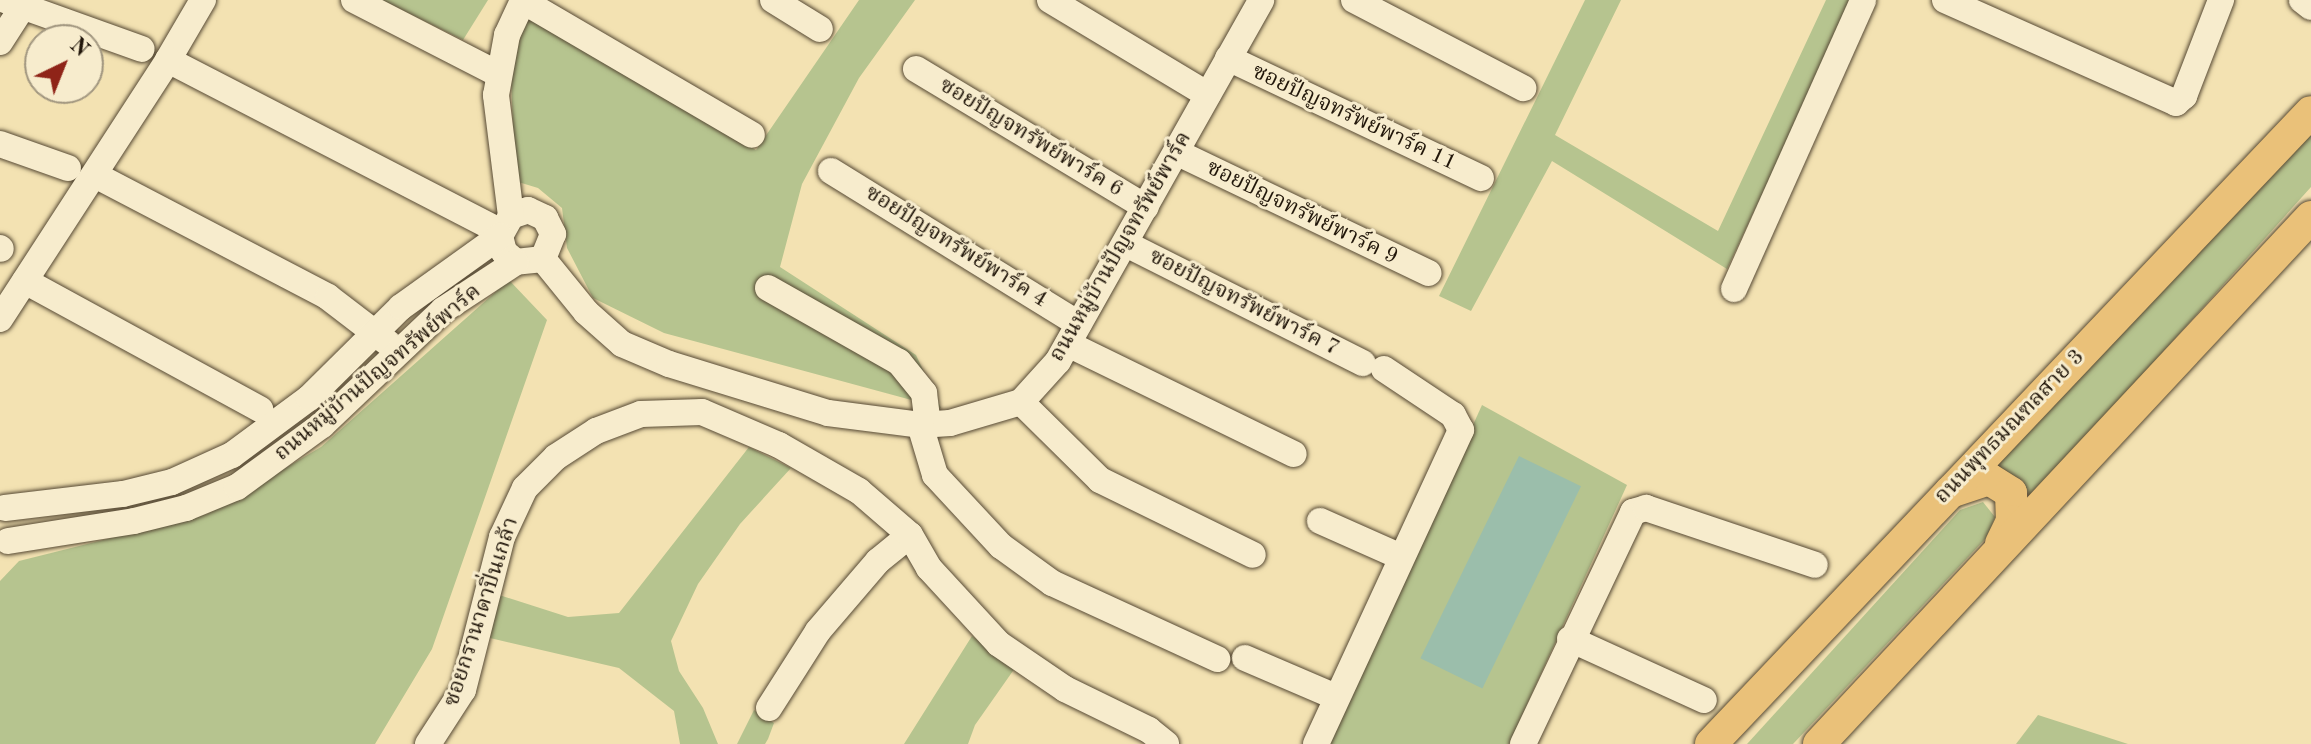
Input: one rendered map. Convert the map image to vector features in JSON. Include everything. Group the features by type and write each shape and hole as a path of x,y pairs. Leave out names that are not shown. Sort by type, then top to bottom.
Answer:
{"main road":[{"name":"ถนนพุทธมณฑลสาย 3","path":"1711,744 1941,498 2311,112"},
{"path":"1819,744 2311,217"},
{"path":"1941,498 1974,481 2000,482 2011,493 2012,521 1997,554"}],"street":[{"path":"0,319 95,175 203,0"},
{"path":"354,0 498,74"},
{"path":"516,262 504,252 498,74 507,35 523,0 752,135"},
{"path":"773,0 820,29"},
{"path":"1050,0 1208,95"},
{"name":"ถนนหมู่บ้านปัญจทรัพย์พาร์ค","path":"1021,402 1074,334 1261,0"},
{"path":"1354,0 1523,88"},
{"path":"1734,289 1863,0"},
{"path":"1945,0 2176,103 2184,96 2221,0"},
{"path":"2302,0 2311,7"},
{"path":"0,42 18,2 142,49"},
{"name":"ซอยปัญจทรัพย์พาร์ค 11","path":"1228,58 1481,178"},
{"path":"168,60 504,228"},
{"name":"ซอยปัญจทรัพย์พาร์ค 6","path":"916,69 1146,207"},
{"path":"0,144 68,168"},
{"name":"ซอยปัญจทรัพย์พาร์ค 9","path":"1176,152 1428,273"},
{"name":"ซอยปัญจทรัพย์พาร์ค 4","path":"831,171 1074,334 1294,454"},
{"path":"95,175 328,297 388,359"},
{"path":"504,228 528,210 545,218 553,234 543,259 586,312 622,344 669,364 828,413 924,424 950,423 1021,402 1100,480 1253,555"},
{"name":"ถนนหมู่บ้านปัญจทรัพย์พาร์ค","path":"504,228 448,270 276,423 232,455 184,477 123,494 2,505 4,551 186,508 237,487 322,425 443,310 516,262 543,259"},
{"name":"ซอยปัญจทรัพย์พาร์ค 7","path":"1126,244 1374,366 1453,415 1461,430 1399,556"},
{"path":"25,281 260,409"},
{"path":"768,288 899,362 924,393 924,424 935,475 1001,546 1052,583 1217,659"},
{"name":"ซอยกรานาดาปิ่นเกล้า","path":"433,743 463,690 502,537 525,488 556,457 596,431 641,414 702,412 779,445 859,491 910,535 929,568 999,644 1065,689 1149,730 1166,744"},
{"path":"1523,744 1570,639 1633,512 1646,508 1815,565"},
{"path":"1316,744 1399,556 1320,521"},
{"path":"769,708 818,631 878,561 910,535"},
{"path":"1570,639 1704,700"},
{"path":"1245,658 1336,697"}],"green space":[{"path":"382,0 488,0 463,40"},
{"path":"859,0 915,0 859,78 802,184 780,267 916,355 941,408 664,333 593,298 567,248 562,208 538,188 515,181 511,76 526,14 756,150"},
{"path":"1585,0 1621,0 1555,135 1718,231 1826,0 1853,0 1727,269 1552,161 1471,311 1439,296"},
{"path":"2311,132 2311,187 2031,499 2023,481 1989,464"},
{"path":"509,280 547,320 432,649 375,744 0,744 0,581 19,561 207,514 321,447"},
{"path":"1482,405 1627,485 1509,744 1329,744"},
{"path":"749,447 791,468 740,524 698,584 671,641 679,671 703,708 718,744 680,744 674,711 619,668 490,638 496,594 568,617 619,613"},
{"path":"1983,502 1995,517 1987,537 1793,744 1747,744 1960,510"},
{"path":"972,636 1015,668 975,725 968,744 904,744"},
{"path":"754,710 774,723 768,739 765,744 737,744"},
{"path":"2038,715 2128,744 2016,744"}],"shaded area":[{"path":"1519,456 1581,486 1482,688 1420,658"}]}
